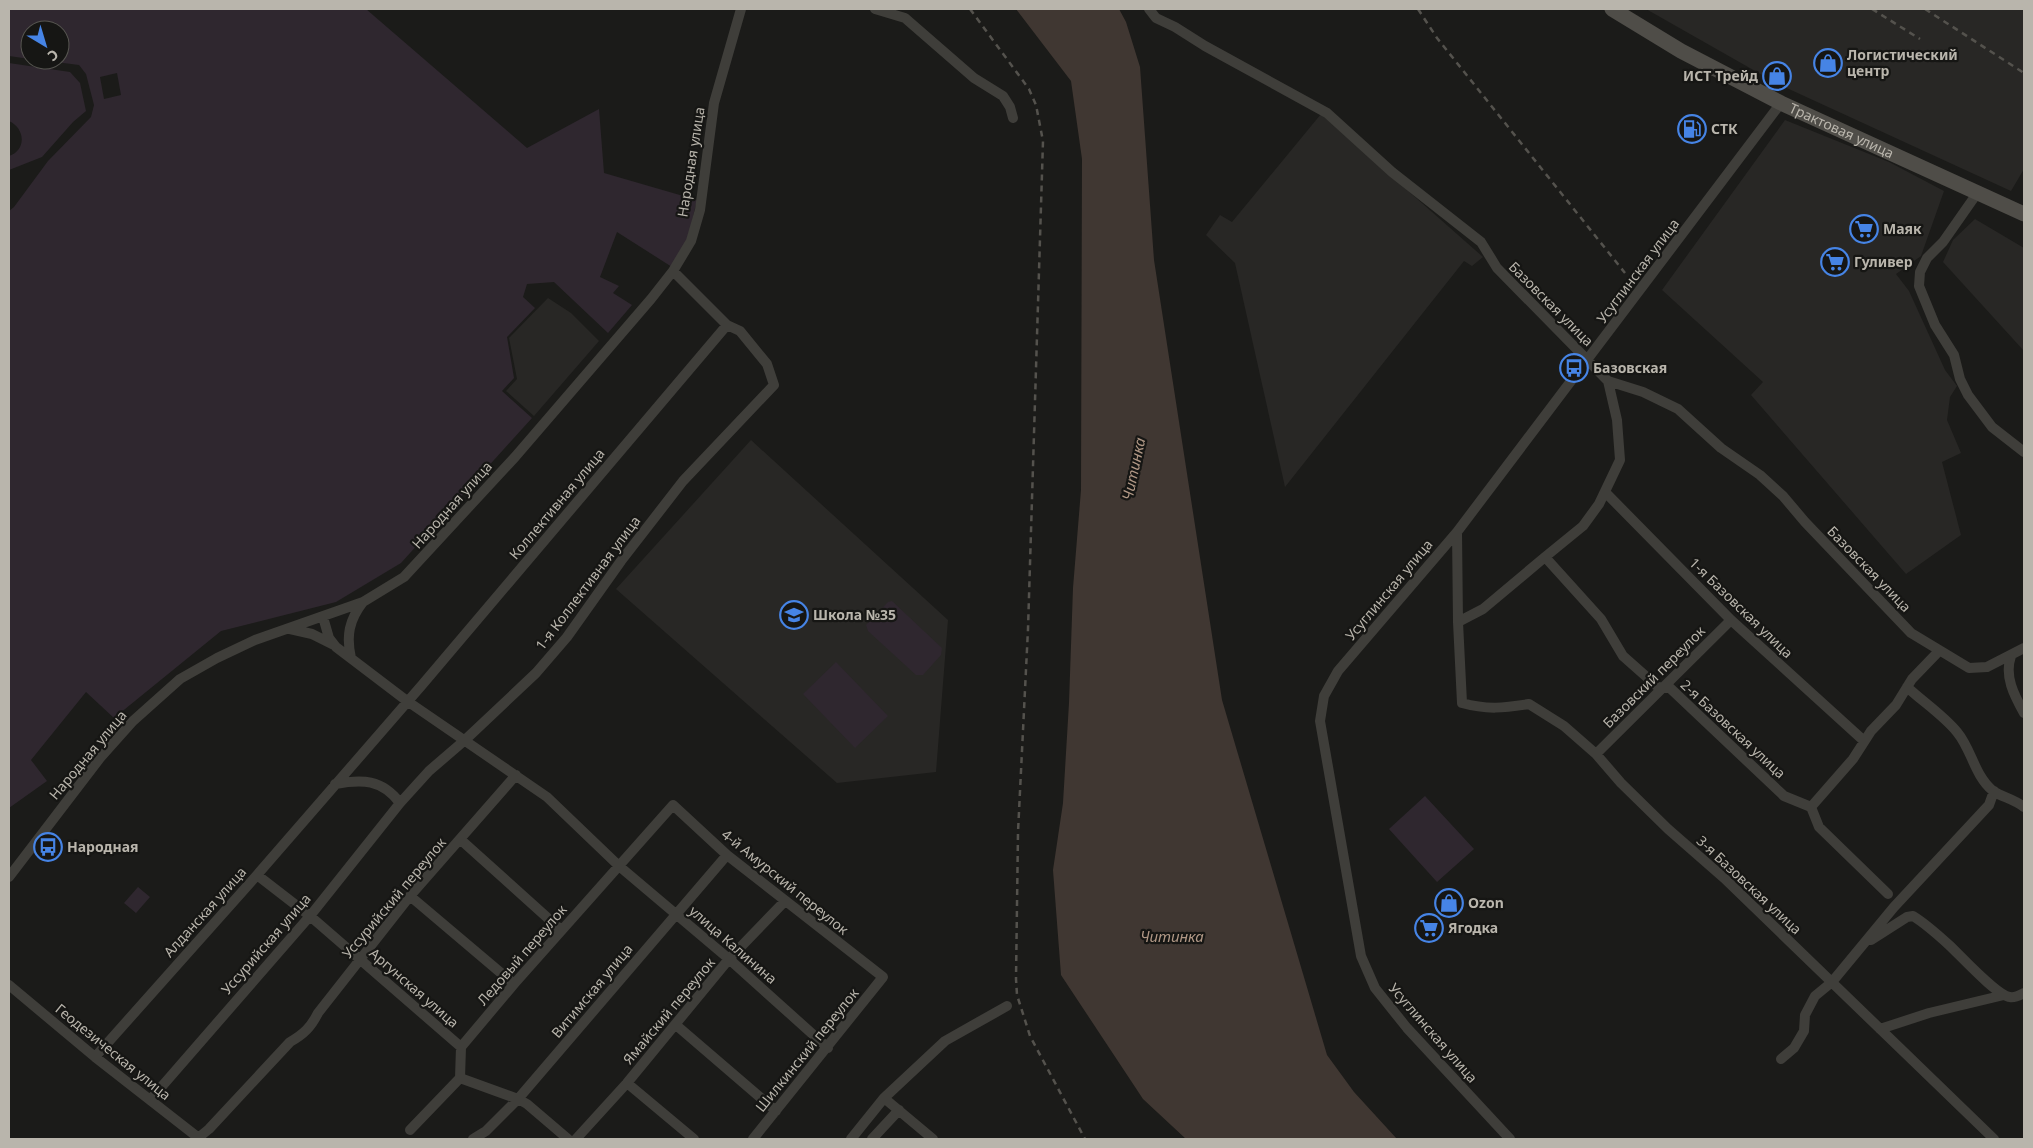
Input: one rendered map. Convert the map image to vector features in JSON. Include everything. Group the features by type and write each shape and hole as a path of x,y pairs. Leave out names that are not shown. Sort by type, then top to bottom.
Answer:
{"main road":[{"name":"Трактовая улица","path":"1612,9 1681,52 1782,103 2024,214"}],"street":[{"name":"Народная улица","path":"9,877 100,758 133,721 180,679 217,658 284,629 363,602 404,577 515,457 652,299 674,271 691,241 700,210 714,103 741,9"},
{"path":"875,9 905,18 974,78 1003,96 1010,106 1013,118"},
{"name":"Базовская улица","path":"1149,9 1156,18 1327,113 1392,172 1481,242 1497,268 1608,381 1643,392 1678,408 1721,448 1760,475 1783,496 1805,522 1911,633 1969,668 1987,667 2024,648"},
{"name":"Усуглинская улица","path":"1510,1139 1407,1028 1376,988 1361,956 1320,720 1324,696 1338,672 1457,532 1782,103"},
{"path":"1978,192 1943,242 1927,258 1920,272 1919,286 1936,325 1954,355 1960,379 1968,395 1992,427 2024,452"},
{"path":"674,271 726,325"},
{"name":"1-я Коллективная улица","path":"400,803 429,771 536,673 567,637 621,561 683,481 774,385 768,364 740,331 726,325"},
{"name":"Коллективная улица","path":"335,784 422,685 726,325"},
{"path":"1457,532 1458,622 1482,610 1546,557 1583,526 1599,504 1620,460 1617,420 1608,381"},
{"name":"1-я Базовская улица","path":"1605,492 1731,620 1863,740"},
{"name":"2-я Базовская улица","path":"1546,557 1601,619 1623,656 1658,687 1670,688 1784,796 1811,807"},
{"path":"351,658 348,643 349,628 354,614 363,602"},
{"path":"323,617 329,638 336,647"},
{"name":"Базовский переулок","path":"1596,754 1731,620"},
{"name":"3-я Базовская улица","path":"1458,622 1462,703 1482,708 1501,709 1529,704 1564,726 1596,754 1621,784 1661,823 1724,878 1994,1139"},
{"path":"284,629 312,634 336,647 407,701 548,798 619,866"},
{"path":"1888,894 1819,827 1811,807 1853,759 1863,740 1896,706 1912,679 1941,651"},
{"path":"2011,656 2008,666 2008,678 2024,712"},
{"path":"1907,687 1957,732 1969,752 1976,771 1994,791 2015,800 2024,807"},
{"name":"Уссурийский переулок","path":"199,1138 209,1130 290,1042 303,1034 312,1025 318,1013 410,896 516,775"},
{"path":"335,784 366,780 395,796 400,803"},
{"name":"Алданская улица","path":"95,1057 257,875 335,784"},
{"path":"1781,1059 1794,1048 1804,1031 1806,1015 1815,996 1832,982 1894,907 1989,805 1994,791"},
{"name":"Уссурийская улица","path":"150,1100 310,916 400,803"},
{"name":"Ледовый переулок","path":"461,1047 561,930 673,805"},
{"name":"4-й Амурский переулок","path":"673,805 727,855 883,977"},
{"path":"461,840 561,930"},
{"name":"Витимская улица","path":"473,1139 486,1131 518,1099 727,855"},
{"name":"улица Калинина","path":"619,866 729,959 828,1048"},
{"name":"Аргунская улица","path":"257,875 310,916 461,1047"},
{"path":"410,896 514,984"},
{"name":"Ямайский переулок","path":"576,1139 627,1083 729,959 785,901"},
{"path":"1865,944 1913,916 1942,939 1988,983 2004,995 2010,998 2024,993"},
{"name":"Шилкинский переулок","path":"753,1139 828,1048 883,977"},
{"name":"Геодезическая улица","path":"9,985 95,1057 199,1138"},
{"path":"1880,1029 1929,1013 2004,995"},
{"path":"851,1139 884,1098 945,1041 1007,1006"},
{"path":"676,1025 776,1111"},
{"path":"410,1130 460,1078 461,1047"},
{"path":"460,1078 527,1104 568,1139"},
{"path":"627,1083 694,1139"},
{"path":"884,1098 933,1139"},
{"path":"872,1139 899,1110"}],"shaded area":[{"path":"9,9 366,9 527,148 599,109 604,173 697,200 687,242 672,267 617,232 600,277 619,286 613,293 632,305 608,333 554,282 527,284 523,297 535,308 507,337 514,378 502,391 532,418 401,563 336,602 221,631 114,718 86,692 31,760 47,781 9,808 9,211 48,161 91,117 94,105 86,74 79,65 70,64 70,20 20,20 20,58 9,56","holes":["117,73 121,95 104,99 100,77"]},
{"path":"1646,9 2024,9 2024,169 2011,191 1778,84"},
{"path":"9,63 20,65 20,70 70,72 80,83 86,111 73,122 42,157 9,170 9,156 19,149 22,139 18,129 9,121"},
{"path":"1321,114 1483,257 1472,266 1464,261 1285,487 1235,263 1206,235 1220,215 1232,222"},
{"path":"1785,120 1889,162 1944,191 1921,256 1896,274 1909,291 1945,370 1957,386 1950,397 1947,420 1961,453 1942,462 1961,535 1906,574 1751,395 1763,382 1662,290"},
{"path":"1975,219 2024,248 2024,351 1943,262 1953,240"},
{"path":"548,298 571,313 599,341 534,416 506,391 517,379 509,338"},
{"name":"Школа №35","path":"751,440 948,620 936,772 837,783 616,589"},
{"path":"892,601 942,648 941,655 923,675 916,675 868,631 866,625 888,602"},
{"path":"836,662 888,716 855,748 803,694"},
{"path":"1425,796 1474,849 1437,882 1389,829"},
{"path":"138,887 150,897 136,913 124,903"}],"water":[{"name":"Читинка","path":"1016,9 1119,9 1126,22 1140,67 1154,260 1222,700 1327,1055 1354,1092 1397,1139 1186,1139 1143,1099 1061,975 1053,870 1063,803 1073,588 1081,490 1082,159 1071,81"}],"railway":[{"path":"970,9 1029,89 1036,105 1043,141 1028,629 1018,832 1016,979 1017,995 1030,1036 1085,1139"},
{"path":"1418,9 1437,38 1625,273"},
{"path":"1872,9 1920,39"},
{"path":"1925,9 2024,73"}],"place":[{"name":"Логистический центр","path":"1828,63"},
{"name":"ИСТ Трейд","path":"1777,76"},
{"name":"СТК","path":"1692,129"},
{"name":"Маяк","path":"1864,229"},
{"name":"Гуливер","path":"1835,262"},
{"name":"Базовская","path":"1574,368"},
{"name":"Школа №35","path":"794,615"},
{"name":"Народная","path":"48,847"},
{"name":"Ozon","path":"1449,903"},
{"name":"Ягодка","path":"1429,928"}]}
